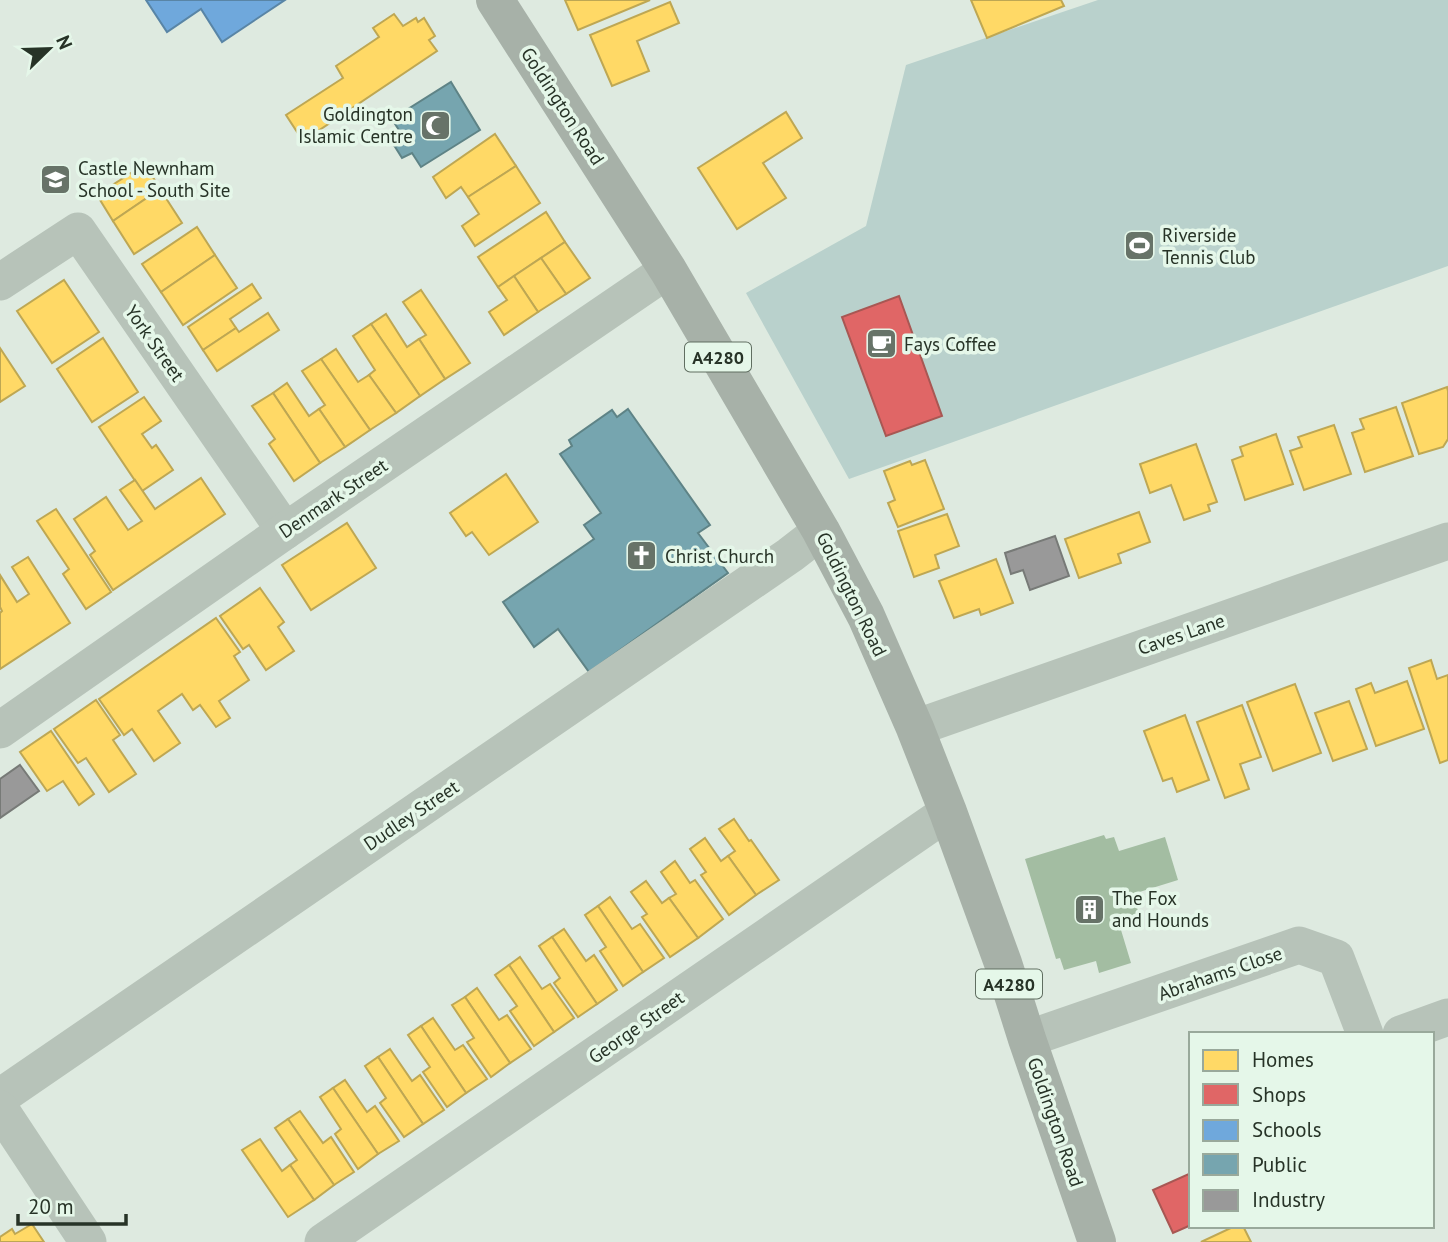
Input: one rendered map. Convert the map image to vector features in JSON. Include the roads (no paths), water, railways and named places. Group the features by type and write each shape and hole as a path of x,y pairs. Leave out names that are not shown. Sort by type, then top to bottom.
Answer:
{"main road":[{"name":"Goldington Road","path":"495,0 668,270 821,531 866,616 948,812 1003,963 1097,1242"}],"street":[{"name":"York Street","path":"0,282 78,231 285,531"},
{"name":"Denmark Street","path":"0,730 285,531 668,270"},
{"name":"Dudley Street","path":"0,1097 790,555 821,531"},
{"name":"Caves Lane","path":"915,728 1448,541"},
{"name":"George Street","path":"323,1242 948,812"},
{"name":"Abrahams Close","path":"1027,1039 1299,945 1336,958 1364,1032"},
{"path":"1407,1032 1448,1017"},
{"path":"0,1109 88,1242"}],"place":[{"name":"Goldington Islamic Centre","path":"436,125"},
{"name":"Castle Newnham School - South Site","path":"55,179"},
{"name":"Riverside Tennis Club","path":"1139,246"},
{"name":"Fays Coffee","path":"881,344"},
{"name":"Christ Church","path":"642,556"},
{"name":"The Fox and Hounds","path":"1089,909"}]}
